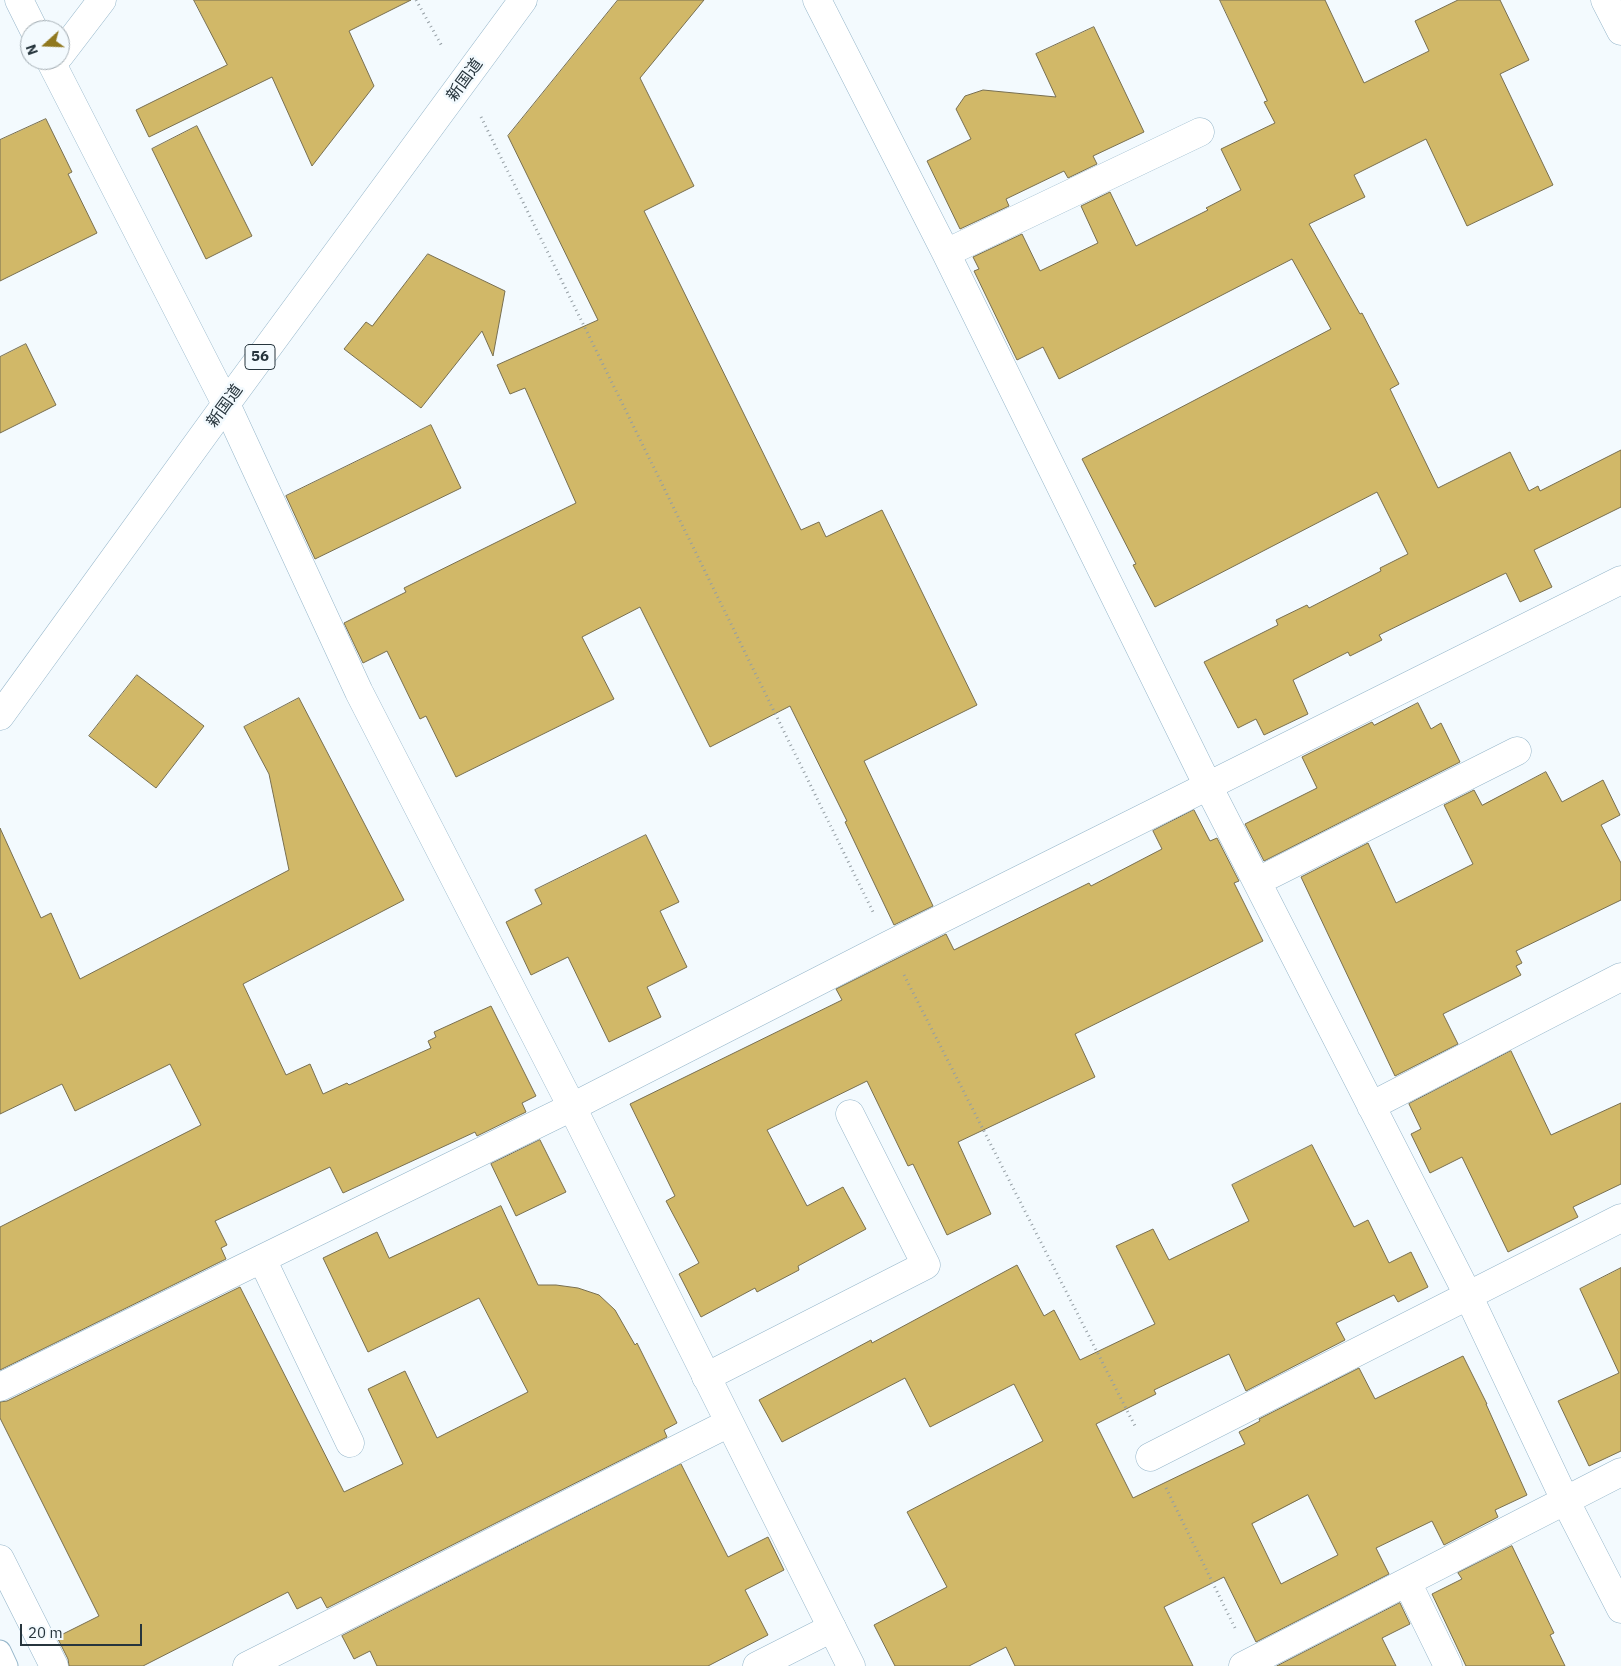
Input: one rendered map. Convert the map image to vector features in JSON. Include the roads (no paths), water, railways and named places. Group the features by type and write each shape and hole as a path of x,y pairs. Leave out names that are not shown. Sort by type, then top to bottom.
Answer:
{"street":[{"path":"19,0 29,20"},
{"path":"70,40 102,0"},
{"name":"新国道","path":"0,716 226,404 523,0"},
{"path":"817,0 946,253 1208,786 1468,1295 1565,1500 1621,1608"},
{"path":"1605,0 1621,31"},
{"path":"59,70 226,404 359,692 572,1107 851,1666"},
{"path":"946,253 1200,132"},
{"path":"0,1387 572,1107 889,945 1621,580"},
{"path":"1258,881 1517,751"},
{"path":"1371,1106 1621,977"},
{"path":"706,1377 926,1265 850,1114"},
{"path":"1150,1457 1621,1218"},
{"path":"262,1259 350,1443"},
{"path":"247,1666 729,1423"},
{"path":"1248,1664 1621,1472"},
{"path":"0,1560 54,1666"},
{"path":"1407,1582 1448,1666"},
{"path":"757,1666 832,1628"}],"lane":[{"path":"0,1651 7,1666"}]}
